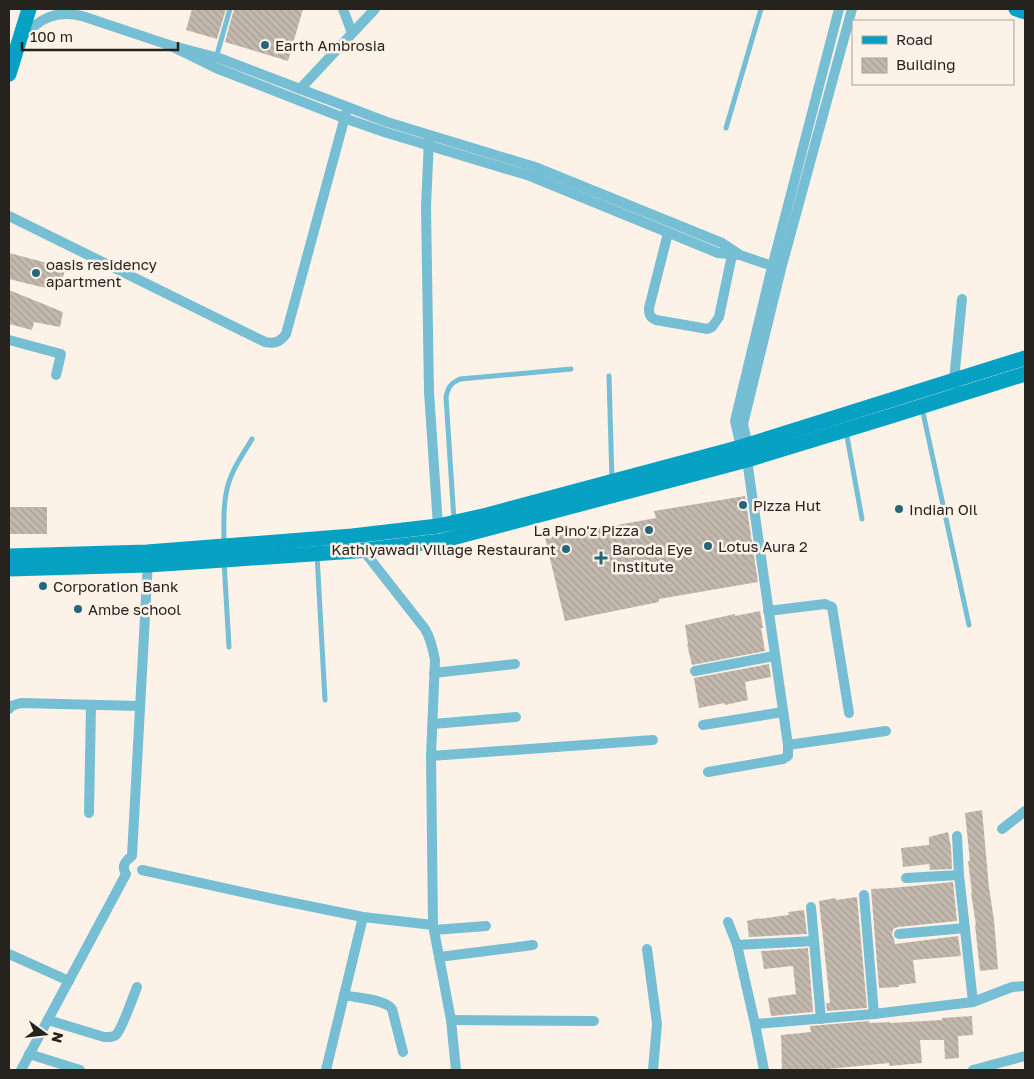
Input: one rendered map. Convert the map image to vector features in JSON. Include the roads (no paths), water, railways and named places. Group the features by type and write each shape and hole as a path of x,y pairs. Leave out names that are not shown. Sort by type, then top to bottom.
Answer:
{"main road":[{"path":"9,74 29,9"},
{"path":"1016,9 1025,12"},
{"path":"9,54 18,42"},
{"path":"224,553 317,554 441,540 746,454 954,380 1025,358"},
{"path":"9,569 224,553 438,526 612,482 746,454 846,430 1025,374"},
{"path":"9,556 148,559"}],"street":[{"path":"343,9 352,33"},
{"path":"300,89 374,9"},
{"path":"708,772 783,759 788,756 788,745 746,454 744,424 777,268 839,9"},
{"path":"777,268 852,9"},
{"path":"18,42 31,28 41,21 62,13 81,12 169,45 216,58 348,107 429,140 530,176 718,253 736,255 777,268"},
{"path":"169,45 216,68 384,132 429,140 534,167 722,243 736,255"},
{"path":"9,216 265,342 276,343 286,334 348,107"},
{"path":"429,140 426,207 429,392 438,526"},
{"path":"668,233 649,314 656,320 707,329 712,328 720,317 736,255"},
{"path":"959,395 954,380 962,299"},
{"path":"9,340 61,354 56,375"},
{"path":"363,550 425,629 433,648 435,660 431,756 434,928 451,1020 456,1070"},
{"path":"148,559 132,856 124,864 123,870 126,874 134,876 142,870 274,900 434,928 486,926"},
{"path":"768,612 824,604 832,607 849,713"},
{"path":"695,671 774,656"},
{"path":"434,673 515,664"},
{"path":"9,709 16,704 22,703 140,706"},
{"path":"88,813 91,705"},
{"path":"703,724 783,712"},
{"path":"432,724 516,717"},
{"path":"788,745 886,731"},
{"path":"431,756 654,740"},
{"path":"1002,829 1025,811"},
{"path":"957,836 959,875 973,1002"},
{"path":"132,856 140,862 142,870"},
{"path":"21,1070 126,874"},
{"path":"906,878 959,875"},
{"path":"864,895 874,1014"},
{"path":"811,907 821,1019"},
{"path":"326,1070 363,917"},
{"path":"728,922 737,945 764,1070"},
{"path":"899,934 965,928"},
{"path":"737,945 814,941"},
{"path":"439,957 533,945"},
{"path":"647,949 657,1024 653,1070"},
{"path":"9,954 69,981"},
{"path":"755,1024 874,1014 973,1002 1012,987 1025,986"},
{"path":"48,1020 104,1037 112,1037 121,1028 137,987"},
{"path":"344,995 390,1005 404,1052"},
{"path":"451,1020 594,1022"},
{"path":"29,1054 80,1070"},
{"path":"979,1070 1025,1056"}],"lane":[{"path":"216,58 230,9"},
{"path":"726,128 761,9"},
{"path":"454,522 446,397 450,385 460,379 571,369"},
{"path":"609,376 612,482"},
{"path":"922,406 970,625"},
{"path":"846,430 862,519"},
{"path":"229,647 224,553 224,502 232,472 252,440"},
{"path":"317,554 325,700"}],"place":[{"name":"Earth Ambrosia","path":"265,45"},
{"name":"oasis residency apartment","path":"36,273"},
{"name":"Pizza Hut","path":"743,505"},
{"name":"Indian Oil","path":"899,509"},
{"name":"La Pino'z Pizza","path":"649,530"},
{"name":"Lotus Aura 2","path":"708,546"},
{"name":"Kathiyawadi Village Restaurant","path":"566,549"},
{"name":"Baroda Eye Institute","path":"601,558"},
{"name":"Corporation Bank","path":"43,586"},
{"name":"Ambe school","path":"78,609"}]}
